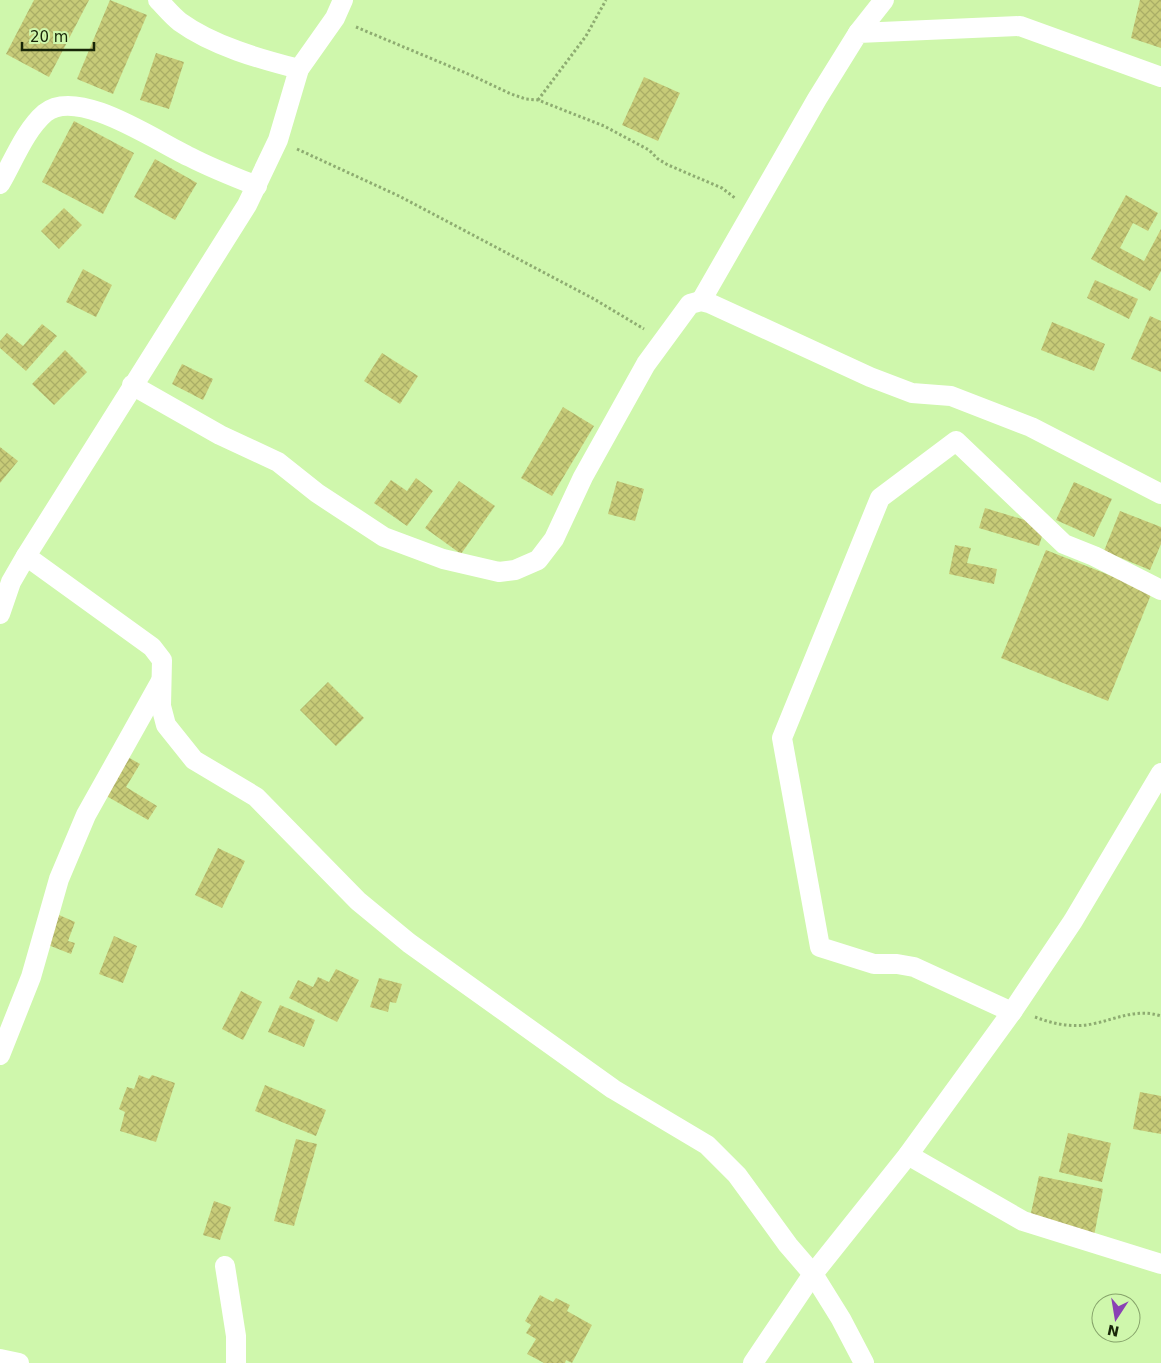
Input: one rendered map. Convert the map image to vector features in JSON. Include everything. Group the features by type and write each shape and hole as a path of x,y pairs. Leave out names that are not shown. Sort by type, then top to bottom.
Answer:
{"street":[{"path":"158,0 180,22 210,38 250,56 299,70"},
{"path":"0,614 11,582 26,556 256,186 278,140 299,70 335,18 343,0"},
{"path":"700,301 817,98 858,33 884,0"},
{"path":"858,33 1020,26 1161,77"},
{"path":"0,184 30,134 46,113 62,107 95,112 135,127 189,157 256,186"},
{"path":"132,385 220,435 278,462 317,493 384,537 443,559 499,572 515,570 538,560 554,539 583,477 646,364 690,304 700,301 709,303 844,366 912,394 951,396 1030,427 1105,463 1161,494"},
{"path":"1013,1011 914,967 897,964 874,964 820,947 782,738 880,498 956,441 1064,544 1094,556 1161,590"},
{"path":"26,556 152,647 162,660 161,706 166,725 194,760 256,797 358,902 409,943 613,1090 707,1145 737,1175 788,1245 813,1274 864,1363"},
{"path":"0,1055 31,977 59,879 86,815 162,680"},
{"path":"753,1363 813,1274 908,1155 1013,1011 1073,921 1161,773"},
{"path":"908,1155 1023,1221 1161,1264"},
{"path":"225,1266 236,1336 236,1363"},
{"path":"0,1359 19,1363"}],"path":[{"path":"538,100 586,36 606,0"},
{"path":"335,18 511,94 526,99 538,100 604,126 649,150 668,165 722,188 734,198 735,206"},
{"path":"278,140 399,196 594,300 662,340"},
{"path":"1013,1011 1048,1022 1070,1026 1092,1024 1125,1014 1150,1012 1161,1016"}],"building":[{"path":"34,0 89,0 49,77 6,54"},
{"path":"110,0 147,15 113,94 77,79"},
{"path":"1140,0 1161,0 1161,48 1131,38"},
{"path":"156,53 184,62 169,109 140,100"},
{"path":"644,77 680,93 658,141 622,125"},
{"path":"74,121 134,153 103,214 42,182"},
{"path":"155,159 197,183 175,220 134,197"},
{"path":"1126,195 1158,213 1148,231 1133,223 1120,248 1144,261 1161,229 1161,271 1150,291 1091,259"},
{"path":"64,208 82,225 59,249 41,231"},
{"path":"83,269 112,285 96,317 66,302"},
{"path":"1095,280 1138,299 1129,319 1087,298"},
{"path":"1150,316 1161,321 1161,372 1131,359"},
{"path":"1052,322 1105,344 1094,371 1041,350"},
{"path":"42,324 57,336 26,371 0,348 0,341 7,333 23,346"},
{"path":"65,350 87,372 54,405 32,384"},
{"path":"382,353 418,376 400,404 364,381"},
{"path":"182,364 213,379 203,400 172,384"},
{"path":"563,407 594,426 552,496 521,478"},
{"path":"0,447 18,461 0,483"},
{"path":"416,478 433,491 407,526 374,503 391,480 407,491"},
{"path":"459,481 495,506 461,554 425,528"},
{"path":"617,481 644,489 635,521 608,514"},
{"path":"1074,482 1112,499 1094,537 1056,520"},
{"path":"985,508 1045,526 1039,546 979,528"},
{"path":"1120,511 1161,527 1161,544 1150,570 1104,551"},
{"path":"955,545 971,548 967,563 997,569 994,584 949,574"},
{"path":"1046,550 1152,592 1108,701 1001,658"},
{"path":"328,682 364,718 336,746 300,710"},
{"path":"126,756 140,764 126,787 157,806 148,820 103,794"},
{"path":"218,848 245,861 222,908 195,895"},
{"path":"59,915 75,922 68,941 75,943 71,954 48,945"},
{"path":"114,936 137,946 123,983 99,974"},
{"path":"336,969 359,980 337,1022 289,998 298,980 313,987 318,977 329,982"},
{"path":"379,978 402,984 396,1003 390,1002 388,1012 370,1007"},
{"path":"241,991 262,1002 243,1040 222,1029"},
{"path":"280,1005 315,1020 304,1047 268,1032"},
{"path":"139,1075 149,1079 152,1075 175,1083 156,1142 120,1131 125,1112 119,1109 127,1087 134,1089"},
{"path":"265,1085 326,1110 316,1136 255,1111"},
{"path":"1140,1092 1161,1096 1161,1134 1133,1129"},
{"path":"1068,1133 1111,1143 1102,1182 1059,1172"},
{"path":"296,1139 317,1144 294,1226 274,1221"},
{"path":"1039,1176 1103,1189 1094,1236 1029,1222"},
{"path":"214,1201 231,1207 220,1240 203,1235"},
{"path":"540,1295 553,1302 556,1298 570,1305 567,1311 592,1325 572,1363 566,1360 565,1363 544,1363 527,1354 536,1339 526,1333 531,1325 525,1321"}]}
